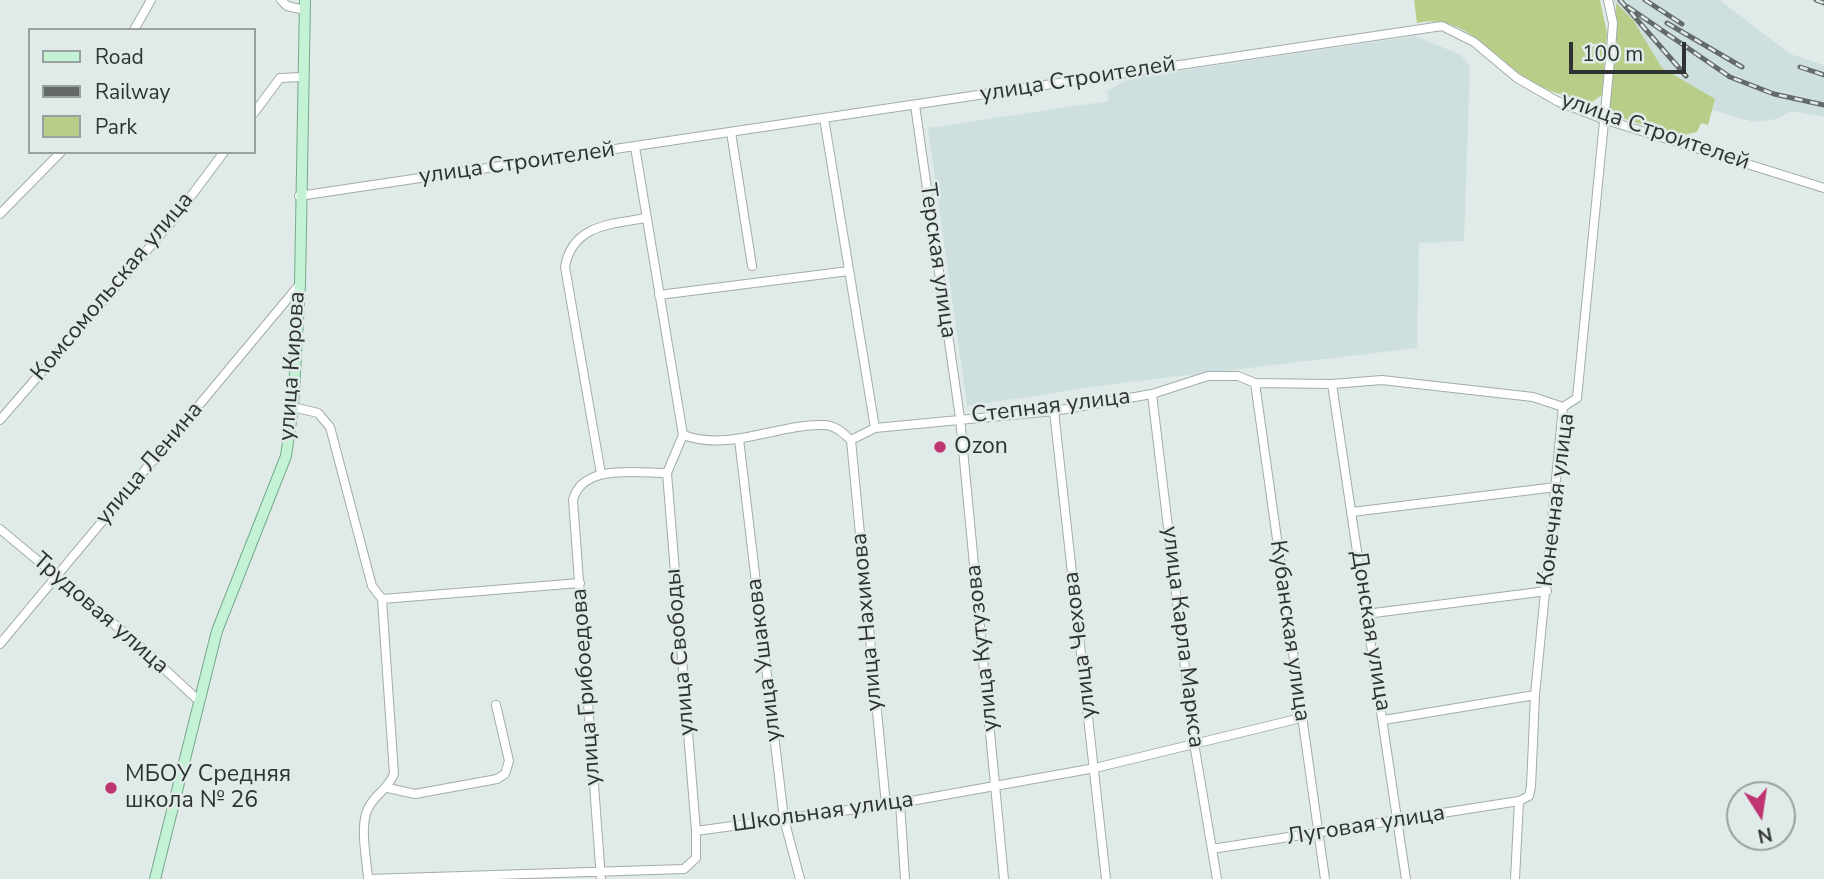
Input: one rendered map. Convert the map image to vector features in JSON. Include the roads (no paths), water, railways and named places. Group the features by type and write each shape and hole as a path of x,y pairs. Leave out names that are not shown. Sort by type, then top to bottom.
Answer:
{"main road":[{"name":"улица Кирова","path":"155,879 218,631 286,456 293,407 300,284 299,196 305,5"}],"street":[{"path":"135,28 151,0"},
{"path":"281,0 287,6 305,5"},
{"path":"1603,119 1612,23 1608,0"},
{"name":"улица Строителей","path":"299,196 1441,26 1475,42 1517,78 1603,119 1824,188"},
{"path":"256,110 281,78 302,77"},
{"name":"Терская улица","path":"915,105 960,418"},
{"path":"824,118 875,428"},
{"name":"Конечная улица","path":"1514,879 1519,801 1529,796 1531,787 1535,695 1563,407 1577,398 1603,119"},
{"path":"731,132 752,266"},
{"path":"635,147 683,435 667,473 601,474 565,275 566,257 575,241 590,229 646,218"},
{"path":"0,214 59,154"},
{"name":"Комсомольская улица","path":"0,420 174,219 223,154"},
{"path":"659,295 849,271"},
{"name":"улица Ленина","path":"0,644 300,284"},
{"name":"Степная улица","path":"851,440 875,428 1054,411 1152,394 1208,376 1238,376 1255,383 1332,384 1382,380 1533,397 1563,407"},
{"name":"Кубанская улица","path":"1255,383 1325,879"},
{"name":"Донская улица","path":"1332,384 1406,879"},
{"name":"улица Карла Маркса","path":"1152,394 1194,743 1217,879"},
{"path":"293,407 318,413 330,428 372,586 382,599 394,774 388,788 369,805 365,820 368,879 489,878 684,869 696,858 696,831"},
{"name":"улица Чехова","path":"1054,411 1106,879"},
{"name":"улица Кутузова","path":"960,418 1004,879"},
{"path":"683,435 699,440 739,439 823,425 838,428 851,440"},
{"name":"улица Ушакова","path":"739,439 784,819 800,879"},
{"name":"улица Нахимова","path":"851,440 886,805"},
{"name":"улица Свободы","path":"667,473 696,831"},
{"name":"улица Грибоедова","path":"601,474 585,481 574,495 601,874"},
{"path":"1352,512 1556,487"},
{"name":"Трудовая улица","path":"0,529 57,575 199,701"},
{"path":"382,599 580,583"},
{"path":"1366,614 1546,591"},
{"path":"1384,720 1535,695"},
{"path":"388,788 415,794 496,779 505,774 509,761 496,705"},
{"name":"Школьная улица","path":"696,831 900,803 996,783 1095,768 1301,718"},
{"name":"Луговая улица","path":"1212,849 1519,801"},
{"path":"900,803 905,879"}],"railway":[{"path":"1620,0 1686,76"},
{"path":"1645,0 1682,24"},
{"path":"1816,0 1824,3"},
{"path":"1628,7 1730,77 1774,94 1824,105"},
{"path":"1667,23 1742,67"},
{"path":"1800,67 1824,75"}],"place":[{"name":"Ozon","path":"940,447"},
{"name":"МБОУ Средняя школа № 26","path":"111,788"}]}
